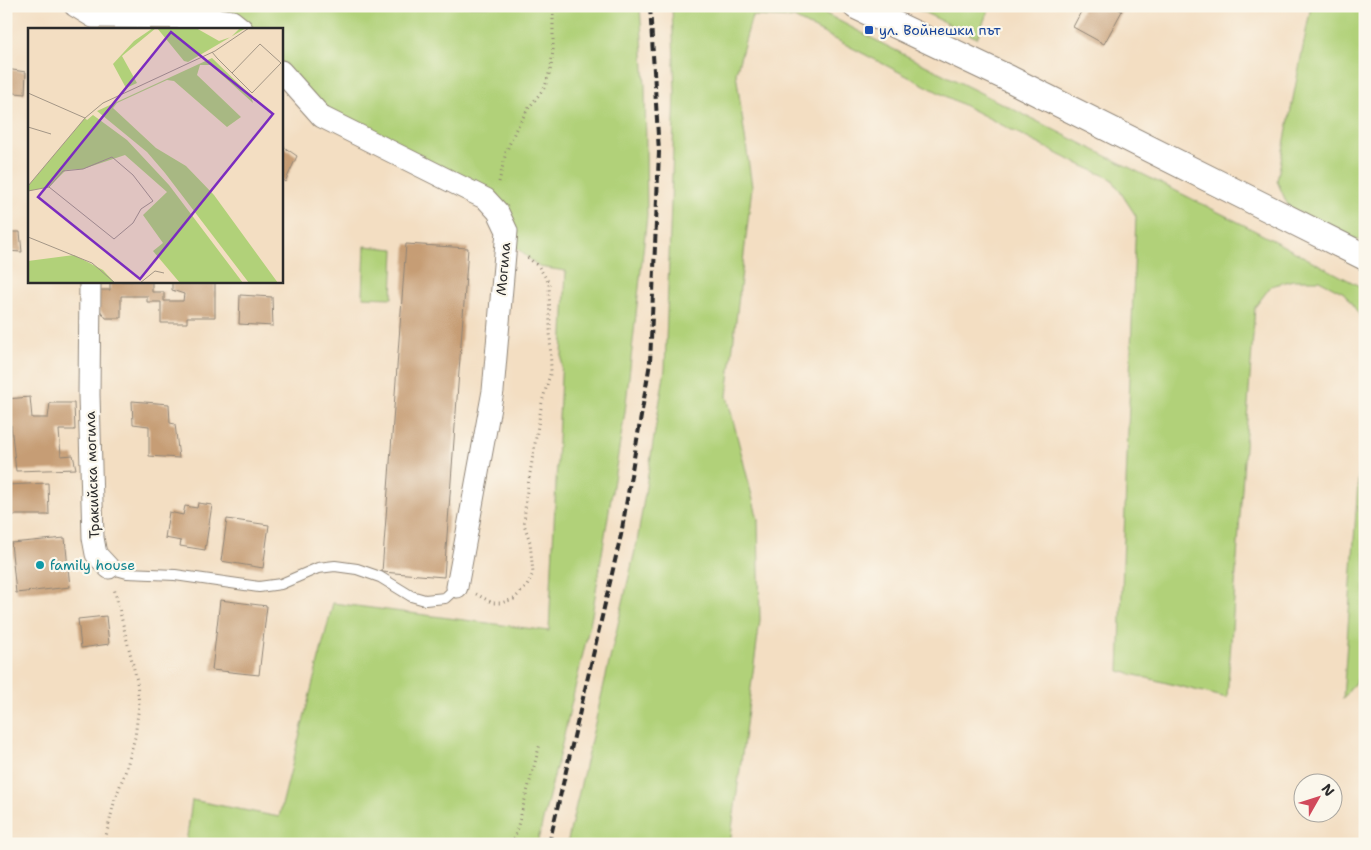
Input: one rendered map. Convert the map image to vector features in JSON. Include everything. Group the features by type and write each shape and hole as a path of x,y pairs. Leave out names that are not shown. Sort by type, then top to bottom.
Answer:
{"street":[{"path":"856,6 1010,79 1365,257"},
{"path":"87,17 207,18 232,21 241,28"},
{"name":"Могила","path":"282,72 322,117 486,199 498,212 507,231 493,391 457,587"},
{"name":"Тракийска могила","path":"90,282 89,395 93,538 96,554 109,568"}],"lane":[{"path":"109,568 127,573 175,575 259,587 281,584 318,568 335,566 357,569 380,577 411,596 425,600 445,598 457,587"}],"path":[{"path":"493,206 506,152 516,129 528,109 545,87 551,67 553,6"},
{"path":"457,587 470,591 493,603 501,604 514,598 527,586 533,573 530,542 524,524 526,497 540,412 551,371 549,283 539,266 506,239"},
{"path":"104,844 115,799 136,737 139,705 137,681 109,568"},
{"path":"513,844 540,744"}],"green space":[{"path":"75,6 640,6 645,85 647,216 625,412 592,615 537,844 186,844 192,800 279,817 333,603 549,631 566,271 539,267 506,239 498,212 322,117 282,72 282,28 235,28"},
{"path":"672,6 811,6 1244,225 1365,289 1365,329 1359,314 1344,293 1319,280 1293,280 1271,286 1255,307 1227,698 1119,671 1136,216 1112,179 1072,161 794,18 752,16 736,73 752,187 727,396 758,520 760,620 730,844 567,844 637,542 665,369 675,93"},
{"path":"911,6 990,6 977,38"},
{"path":"1311,6 1365,6 1365,243 1289,208 1277,181"},
{"path":"365,246 394,249 392,298 363,297"},
{"path":"1365,382 1365,669 1343,699"}],"building":[{"path":"1084,6 1113,6 1122,11 1104,44 1073,27"},
{"path":"6,69 26,72 25,94 6,92"},
{"path":"282,146 297,156 285,182 282,180"},
{"path":"6,232 20,232 22,252 6,251"},
{"path":"406,244 468,248 444,577 382,572"},
{"path":"110,282 152,282 152,292 164,292 164,301 183,301 184,294 172,290 172,282 215,282 215,317 187,317 187,323 161,323 161,302 147,302 147,296 121,296 121,318 106,318 99,309 99,290 110,290"},
{"path":"240,295 272,297 273,326 239,324"},
{"path":"30,397 32,418 48,418 50,403 74,403 75,430 59,430 61,456 73,455 76,469 16,471 11,425 6,426 6,399"},
{"path":"132,401 169,404 170,423 175,424 179,458 149,456 149,426 133,424"},
{"path":"48,483 49,515 10,515 7,485"},
{"path":"198,503 212,505 205,550 180,546 181,541 165,538 169,512 183,515 185,506 197,508"},
{"path":"227,519 269,525 263,568 221,561"},
{"name":"family house","path":"65,538 70,587 16,593 11,543"},
{"path":"220,600 267,606 259,675 212,670"},
{"path":"106,616 109,644 81,648 78,619"}],"railway":[{"path":"549,844 621,535 650,363 659,152 650,6"}],"place":[{"name":"ул. Войнешки път","path":"869,30"},
{"name":"family house","path":"40,565"}]}
